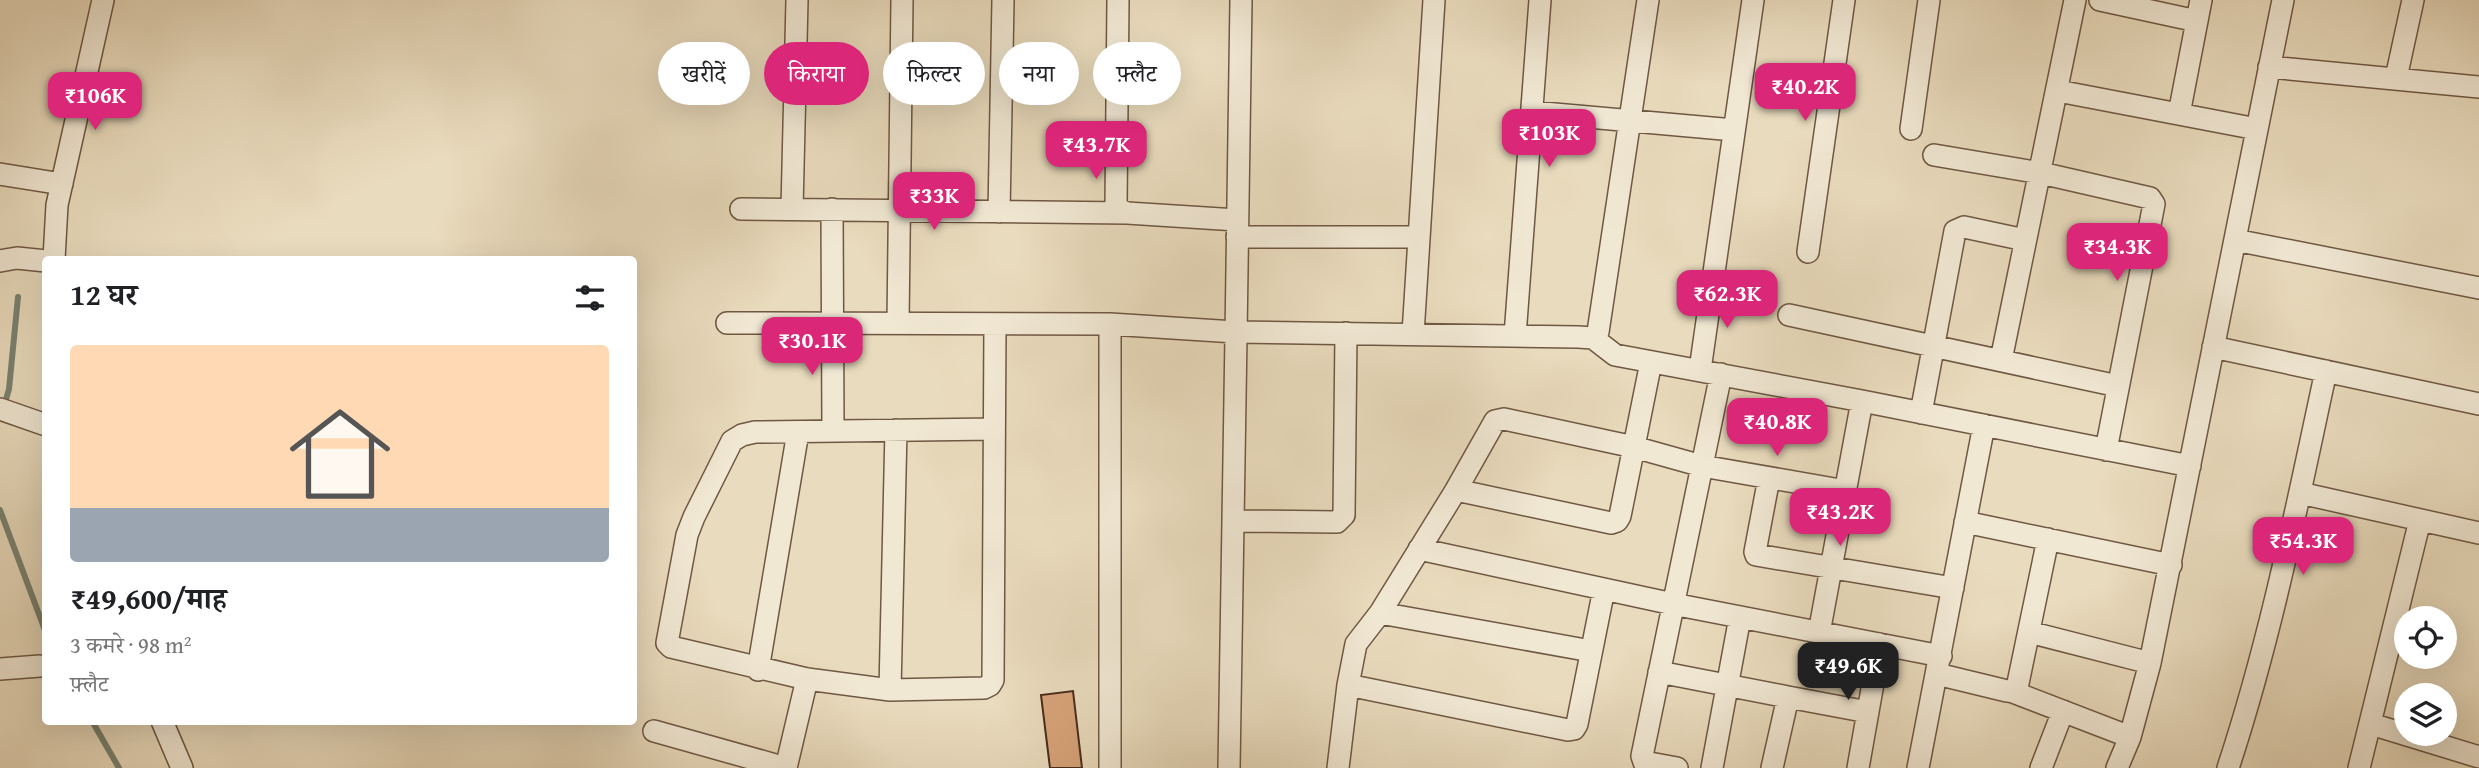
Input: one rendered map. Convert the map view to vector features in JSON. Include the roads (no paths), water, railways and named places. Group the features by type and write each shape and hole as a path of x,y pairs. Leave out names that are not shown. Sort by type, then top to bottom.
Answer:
{"street":[{"path":"48,256 103,0"},
{"path":"792,209 797,0"},
{"path":"898,323 902,0"},
{"path":"999,212 1003,0"},
{"path":"1118,0 1116,205 1127,214"},
{"path":"1229,768 1235,521 1235,332 1241,0"},
{"path":"1413,334 1434,0"},
{"path":"1515,336 1540,0"},
{"path":"1599,343 1598,332 1648,0"},
{"path":"1678,768 1642,760 1702,466 1710,372 1704,344 1753,0"},
{"path":"1808,252 1844,0"},
{"path":"1911,129 1929,0"},
{"path":"2001,360 2076,0"},
{"path":"2100,0 2197,21"},
{"path":"2179,114 2201,0"},
{"path":"2117,768 2130,737 2150,663 2283,0"},
{"path":"2396,78 2413,0"},
{"path":"2269,67 2479,87"},
{"path":"2058,91 2256,130"},
{"path":"1532,112 1734,130"},
{"path":"1934,155 2041,173 2150,198 2154,204 2106,450"},
{"path":"0,174 62,184"},
{"path":"741,209 1127,214 1237,229 1419,237"},
{"path":"832,209 833,431"},
{"path":"1921,413 1955,232 1964,227 2025,240"},
{"path":"2235,240 2479,288"},
{"path":"9,259 42,260"},
{"path":"1789,314 2118,386"},
{"path":"727,323 1110,324 1235,332 1515,336 1599,343 1615,355 2190,466"},
{"path":"994,429 755,432 742,435 732,442 687,535 667,643 671,647 758,670 890,690 984,688 990,685 993,680 995,324"},
{"path":"1110,324 1110,768"},
{"path":"1235,521 1342,520 1346,333"},
{"path":"2213,346 2479,404"},
{"path":"1456,490 1611,523 1617,521 1651,362"},
{"path":"2228,768 2274,612 2326,371"},
{"path":"1819,632 1862,401"},
{"path":"4,410 42,424"},
{"path":"1338,768 1356,644 1380,613 1456,490 1490,425 1499,419 1634,447 1702,466 1846,491"},
{"path":"1918,768 1983,425"},
{"path":"890,690 896,430"},
{"path":"758,670 798,432"},
{"path":"1769,478 1755,552 1760,555 1953,588"},
{"path":"2300,493 2479,533"},
{"path":"2359,768 2420,520"},
{"path":"1965,522 2171,565"},
{"path":"2013,692 2017,688 2048,539"},
{"path":"1419,549 1673,604 1880,644 2130,737"},
{"path":"1348,685 1568,730 1574,729 1604,589"},
{"path":"1380,613 1591,651"},
{"path":"1712,768 1740,617"},
{"path":"2029,632 2150,663"},
{"path":"1858,768 1880,644"},
{"path":"0,669 40,666"},
{"path":"1659,673 1868,712"},
{"path":"654,731 786,768 807,679"},
{"path":"1772,768 1787,697"},
{"path":"2041,768 2063,711"},
{"path":"2371,724 2479,757"},
{"path":"164,725 182,768"}],"waterway":[{"path":"4,406 9,389 18,297"},
{"path":"0,510 42,622"},
{"path":"94,725 119,768"}]}
